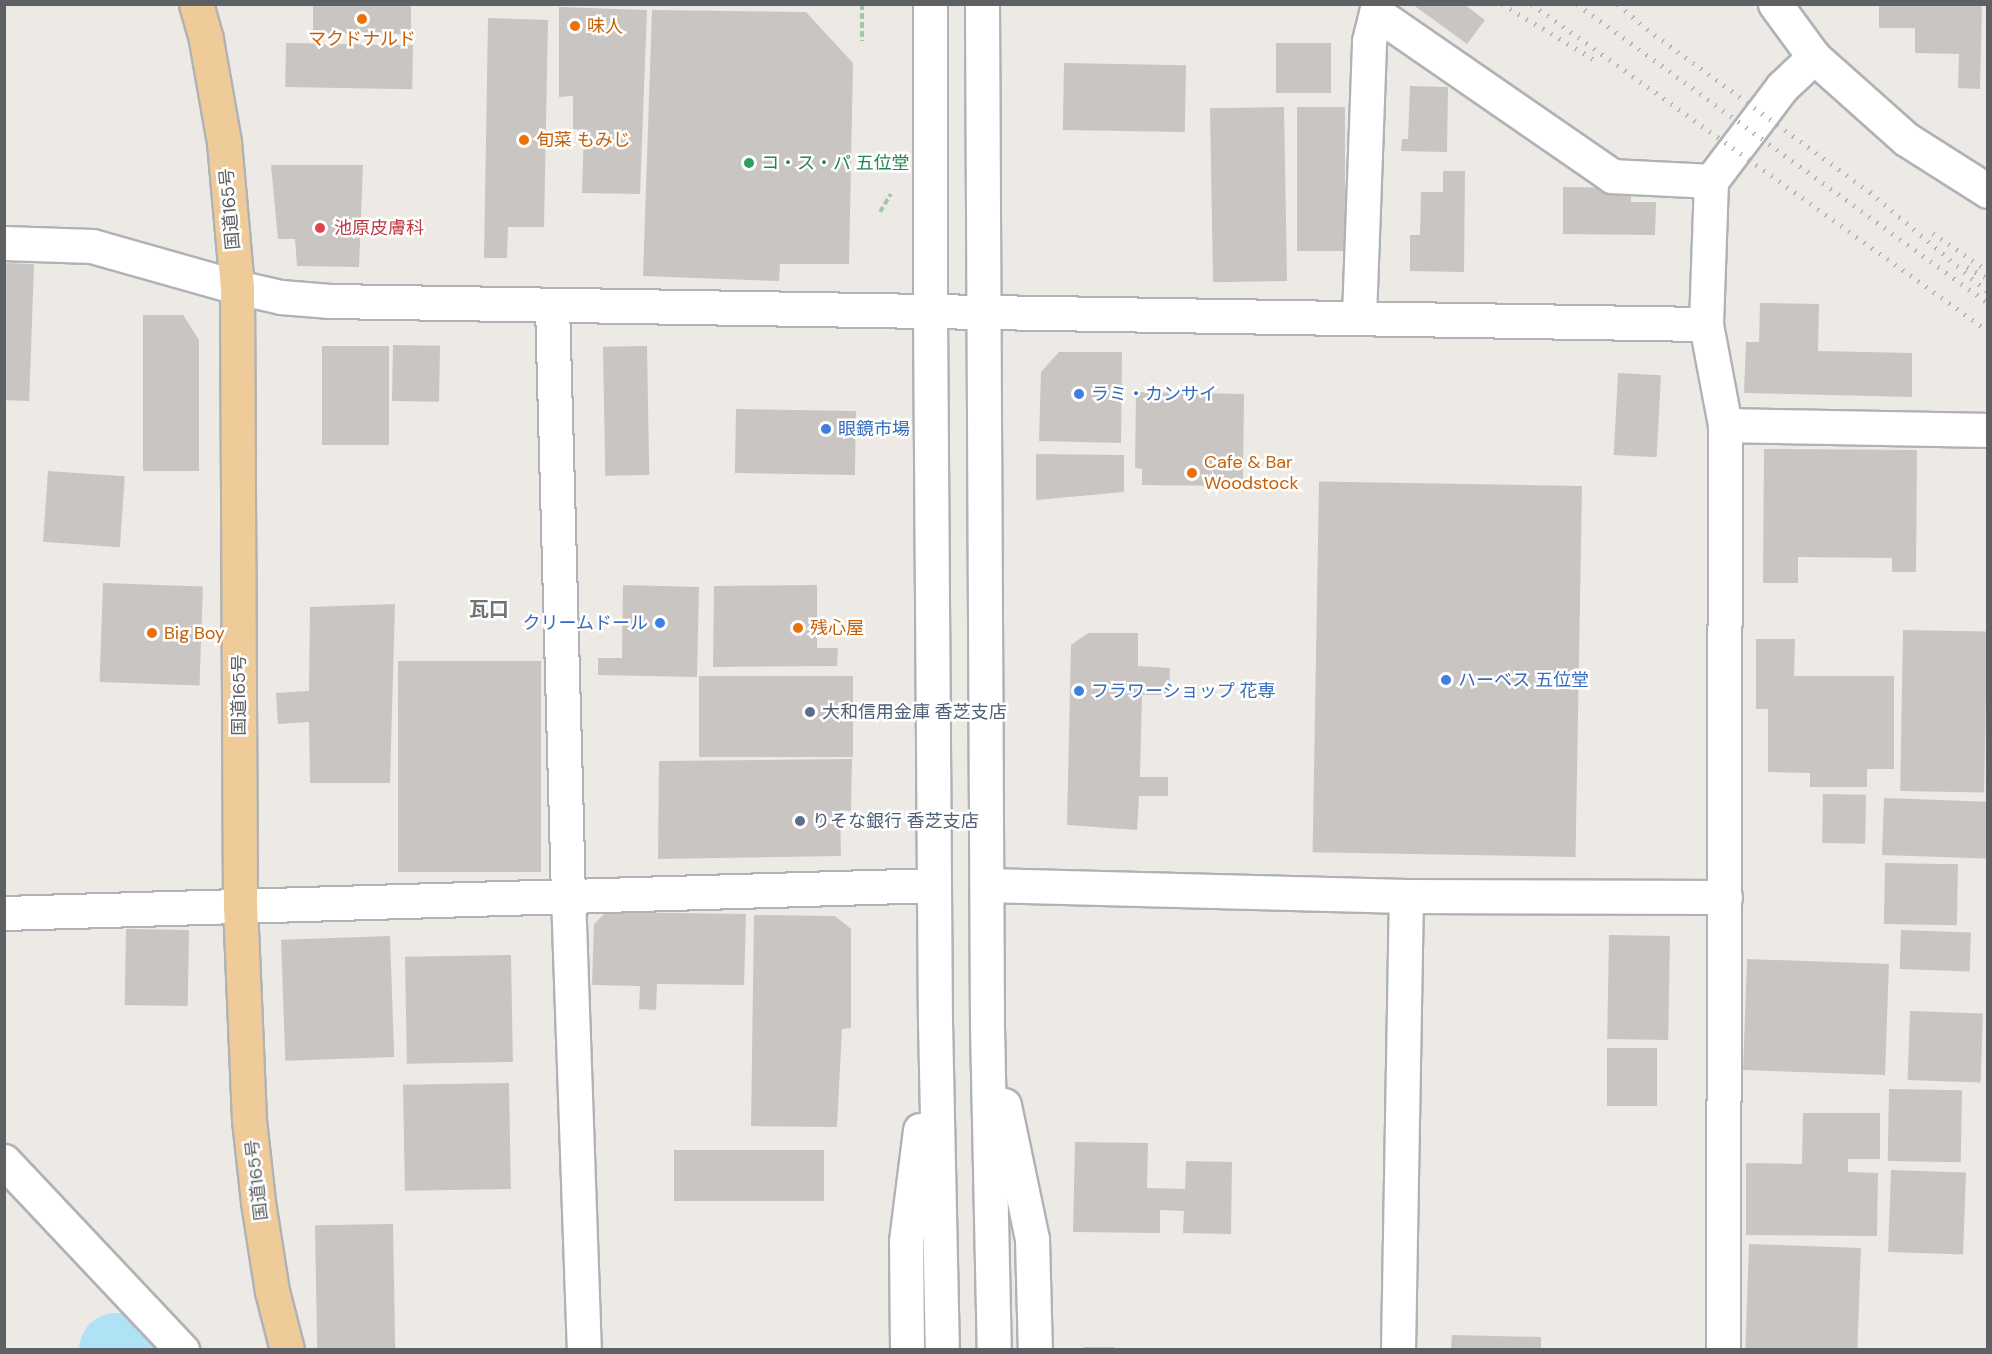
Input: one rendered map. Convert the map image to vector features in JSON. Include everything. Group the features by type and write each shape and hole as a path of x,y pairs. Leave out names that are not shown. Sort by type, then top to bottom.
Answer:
{"highway":[{"name":"国道165号","path":"196,4 206,40 224,142 237,287 240,905 250,1131 272,1291 287,1350"}],"street":[{"path":"930,4 935,1021 942,1350"},
{"path":"982,4 987,1026 994,1350"},
{"path":"1775,4 1814,57 1906,139 1984,187"},
{"path":"1359,317 1369,40 1376,13 1612,176 1711,181"},
{"path":"1723,1350 1725,425 1706,324 1711,181 1782,87 1814,57"},
{"path":"4,243 92,246 237,287 281,297 330,301 930,313 1359,317 1706,324"},
{"path":"552,305 568,895 584,1350"},
{"path":"1725,425 1988,430"},
{"path":"4,913 934,885"},
{"path":"987,885 1406,896 1725,897"},
{"path":"1398,1350 1406,896"},
{"path":"907,1350 906,1241 935,1021"},
{"path":"987,1026 1032,1239 1035,1350"},
{"path":"4,1161 182,1350"}],"path":[{"path":"862,4 862,41"},
{"path":"880,212 891,195 891,187"}],"building":[{"name":"マクドナルド","path":"313,4 411,4 411,34 313,34"},
{"path":"1412,4 1464,4 1485,20 1467,44"},
{"path":"1879,4 1982,4 1980,89 1958,88 1959,54 1915,53 1915,28 1879,28"},
{"path":"559,7 647,10 640,194 582,193 584,130 573,129 573,96 559,97"},
{"name":"コ・ス・パ 五位堂","path":"652,10 806,12 853,63 849,264 780,264 779,281 643,276"},
{"path":"488,18 548,20 544,227 508,227 507,258 484,258"},
{"path":"286,43 413,45 412,89 285,87"},
{"path":"1276,43 1331,43 1331,93 1276,93"},
{"path":"1064,63 1186,65 1185,132 1063,130"},
{"path":"1410,86 1448,87 1447,152 1401,151 1402,139 1408,139"},
{"path":"1284,107 1287,281 1213,282 1210,108"},
{"path":"1297,107 1345,107 1345,251 1297,251"},
{"path":"271,165 363,165 359,267 297,266 295,239 278,239"},
{"path":"1443,171 1465,171 1464,272 1410,271 1410,235 1420,235 1421,192 1443,192"},
{"path":"1563,187 1631,188 1631,202 1656,202 1655,235 1563,234"},
{"path":"4,263 34,264 29,401 4,400"},
{"path":"1760,303 1819,304 1818,351 1912,353 1912,397 1744,393 1746,342 1759,342"},
{"path":"143,315 183,315 199,340 199,471 143,471"},
{"path":"393,345 440,346 439,402 392,401"},
{"path":"322,346 389,346 389,445 322,445"},
{"path":"647,346 649,475 605,476 603,347"},
{"path":"1059,352 1122,352 1121,443 1039,441 1041,372"},
{"path":"1618,373 1661,375 1657,457 1614,455"},
{"path":"1136,392 1244,394 1243,481 1229,480 1229,486 1142,485 1142,469 1135,468"},
{"path":"736,409 856,411 855,475 735,473"},
{"path":"1764,449 1917,450 1916,572 1892,572 1892,558 1798,557 1798,583 1763,583"},
{"path":"1036,454 1124,455 1124,492 1036,500"},
{"path":"48,471 125,476 120,547 43,542"},
{"name":"ハーベス 五位堂","path":"1319,481 1582,486 1576,857 1313,852"},
{"name":"Big Boy","path":"103,583 203,586 199,685 100,682"},
{"name":"クリームドール","path":"623,585 699,587 697,677 598,675 598,658 622,658"},
{"path":"817,585 817,648 838,648 837,666 713,667 714,586"},
{"path":"395,604 390,783 310,783 309,722 278,724 276,693 309,691 310,607"},
{"path":"1903,630 1987,631 1984,792 1900,791"},
{"path":"1088,633 1138,633 1138,666 1170,668 1169,695 1142,695 1140,777 1168,777 1168,796 1139,796 1137,830 1067,825 1071,645"},
{"path":"1756,639 1795,639 1794,676 1894,676 1894,769 1867,769 1867,787 1810,787 1810,773 1768,772 1768,709 1756,709"},
{"path":"398,661 541,661 541,872 398,872"},
{"path":"699,676 853,676 853,757 699,757"},
{"path":"852,759 851,811 840,810 841,856 658,859 659,761"},
{"path":"1823,794 1866,795 1865,844 1822,843"},
{"path":"1884,798 1988,802 1986,859 1882,855"},
{"path":"1885,863 1958,864 1957,925 1884,924"},
{"path":"606,912 746,914 744,985 657,984 656,1010 639,1009 640,986 592,985 594,924"},
{"path":"754,915 835,916 851,929 851,1028 842,1029 837,1127 751,1126"},
{"path":"126,929 189,930 188,1006 125,1005"},
{"path":"1901,930 1971,932 1970,971 1900,969"},
{"path":"1609,935 1670,936 1668,1040 1607,1039"},
{"path":"390,936 394,1057 285,1061 281,940"},
{"path":"511,955 513,1062 407,1064 405,957"},
{"path":"1747,959 1889,964 1885,1075 1743,1070"},
{"path":"1910,1011 1983,1014 1981,1083 1908,1080"},
{"path":"1607,1048 1657,1048 1657,1106 1607,1106"},
{"path":"509,1083 511,1189 405,1191 403,1085"},
{"path":"1889,1089 1962,1090 1961,1162 1888,1161"},
{"path":"1803,1113 1880,1113 1880,1159 1848,1159 1848,1172 1878,1173 1877,1236 1746,1235 1746,1163 1802,1164"},
{"path":"1075,1142 1148,1143 1147,1188 1185,1189 1186,1161 1232,1162 1231,1234 1183,1233 1184,1211 1160,1210 1160,1233 1073,1232"},
{"path":"674,1150 824,1150 824,1201 674,1201"},
{"path":"1891,1170 1966,1173 1963,1255 1888,1252"},
{"path":"393,1224 395,1350 317,1350 315,1225"},
{"path":"1749,1244 1861,1248 1857,1350 1745,1350"},
{"path":"1452,1335 1541,1337 1541,1350 1451,1350"},
{"path":"1084,1347 1114,1347 1114,1350 1084,1350"}],"waterway":[{"path":"116,1350 123,1350"}],"railway":[{"path":"1502,4 1598,62"},
{"path":"1532,4 1988,331"},
{"path":"1577,4 1988,303"},
{"path":"1618,4 1647,29 1870,192 1988,292"},
{"path":"1933,233 1985,269"},
{"path":"1967,267 1988,278"}],"place":[{"name":"マクドナルド","path":"362,19"},
{"name":"味人","path":"575,26"},
{"name":"旬菜 もみじ","path":"524,140"},
{"name":"コ・ス・パ 五位堂","path":"749,163"},
{"name":"池原皮膚科","path":"320,228"},
{"name":"ラミ・カンサイ","path":"1079,394"},
{"name":"眼鏡市場","path":"826,429"},
{"name":"Cafe & Bar Woodstock","path":"1192,473"},
{"name":"クリームドール","path":"660,623"},
{"name":"残心屋","path":"798,628"},
{"name":"Big Boy","path":"152,633"},
{"name":"ハーベス 五位堂","path":"1446,680"},
{"name":"フラワーショップ 花専","path":"1079,691"},
{"name":"大和信用金庫 香芝支店","path":"810,712"},
{"name":"りそな銀行 香芝支店","path":"800,821"}],"district":[{"name":"瓦口","path":"489,609"}]}
